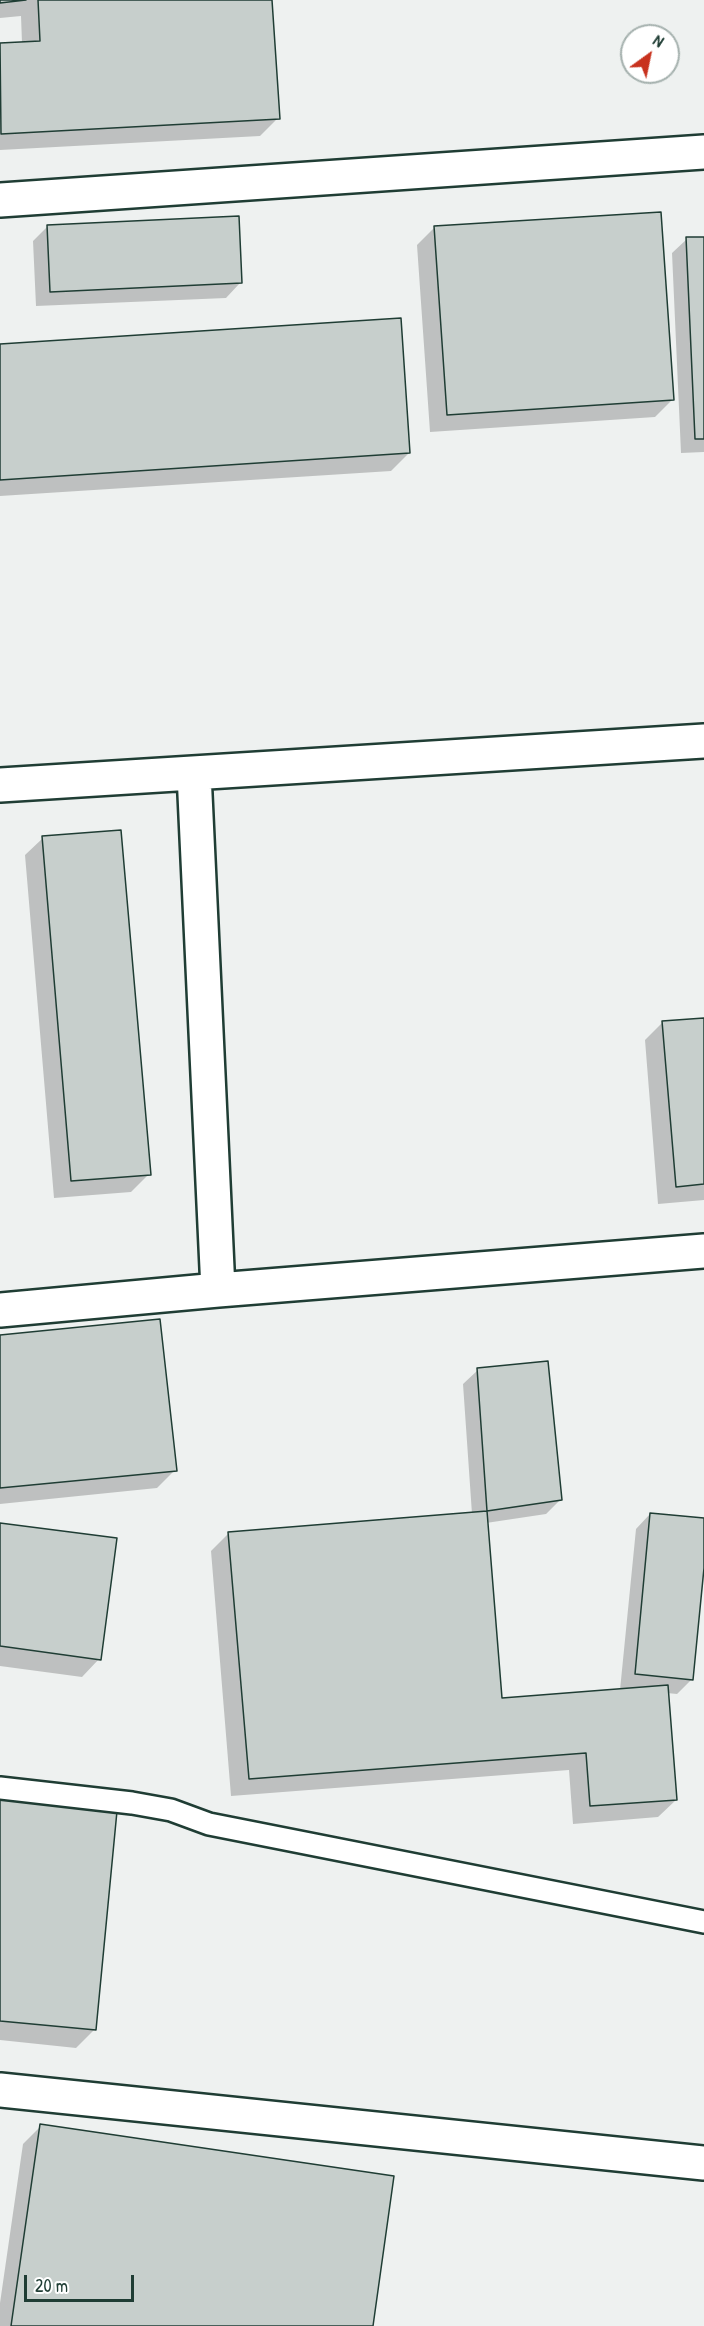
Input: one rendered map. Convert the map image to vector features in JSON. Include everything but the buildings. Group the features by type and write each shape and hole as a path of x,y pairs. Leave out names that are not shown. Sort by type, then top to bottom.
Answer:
{"street":[{"path":"0,200 704,152"},
{"path":"0,785 704,741"},
{"path":"194,773 218,1290"},
{"path":"0,1310 704,1251"},
{"path":"0,2090 704,2163"}],"lane":[{"path":"0,1788 132,1803 171,1810 208,1824 704,1922"}],"shaded area":[{"path":"0,0 704,0 704,2326 0,2326"}]}
